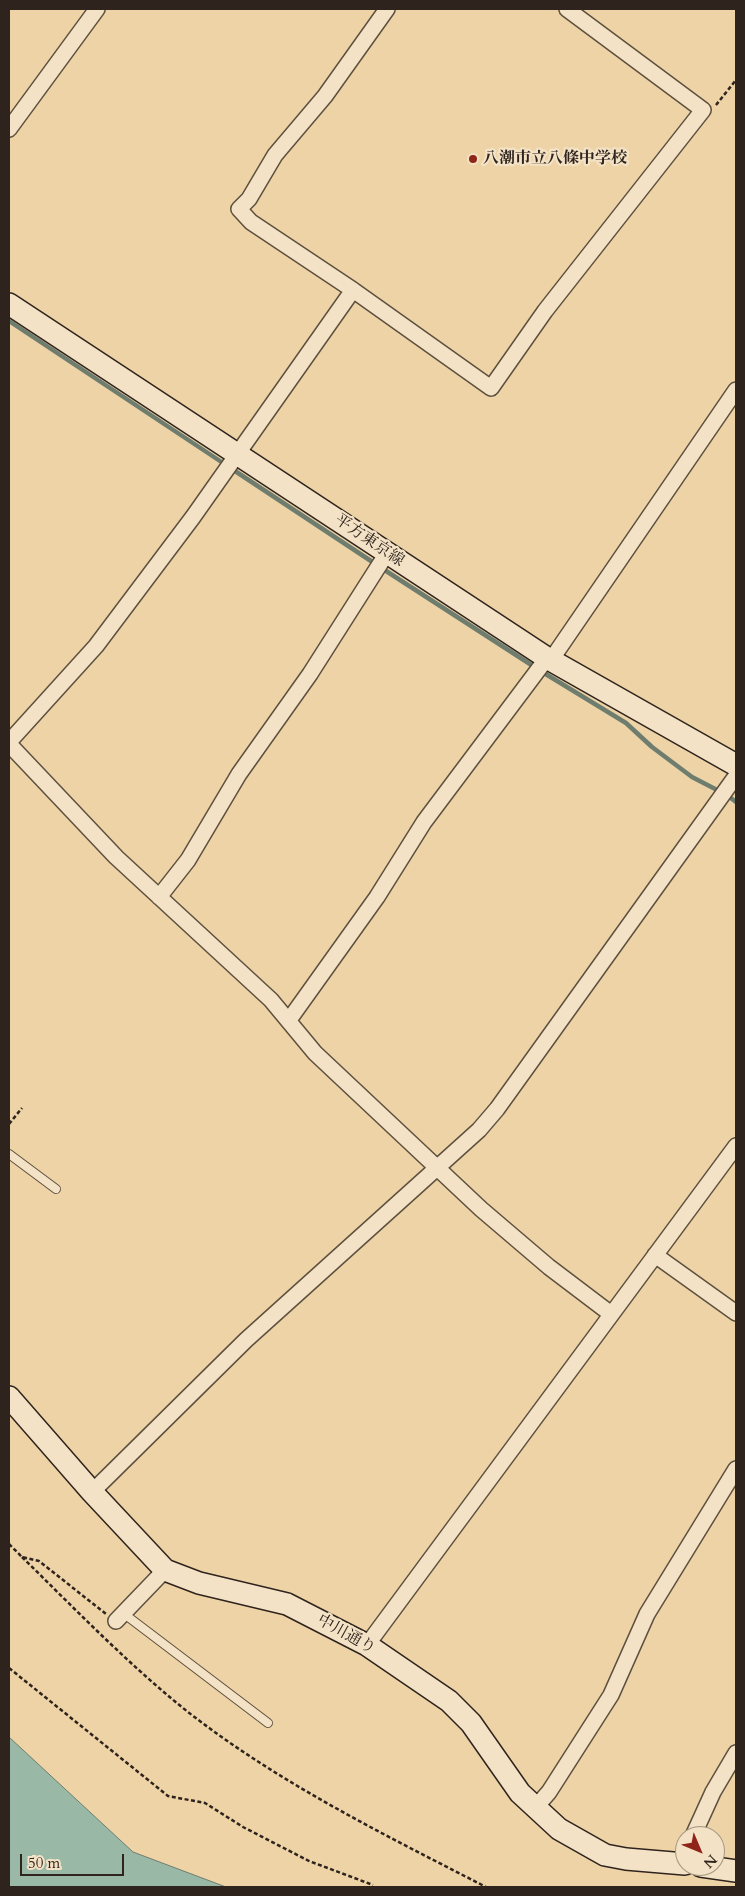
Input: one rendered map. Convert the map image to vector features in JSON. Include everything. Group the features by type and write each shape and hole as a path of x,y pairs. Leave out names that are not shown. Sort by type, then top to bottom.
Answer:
{"street":[{"path":"9,129 97,9"},
{"path":"387,9 325,96 275,155 249,199 239,209 252,222 354,290 491,388 545,311 703,110 567,9"},
{"path":"354,290 193,517 96,646 9,743 116,857 290,1020 315,1053 481,1209 550,1267 611,1314"},
{"name":"平方東京線","path":"9,304 549,659 736,765"},
{"path":"290,1020 377,897 424,822 549,659 736,390"},
{"path":"160,897 188,860 239,774 310,674 388,553"},
{"path":"92,1492 246,1340 479,1130 497,1109 576,996 736,776"},
{"path":"366,1645 736,1146"},
{"path":"655,1254 736,1312"},
{"name":"中川通り","path":"9,1398 92,1492 165,1570 199,1583 287,1604 366,1645 449,1701 471,1723 520,1793 535,1808 574,1839 605,1854 626,1859 675,1862"},
{"path":"535,1808 549,1792 611,1695 647,1614 736,1469"},
{"path":"115,1616 165,1570"},
{"path":"698,1826 713,1792 736,1753"}],"lane":[{"path":"9,1154 56,1189"},
{"path":"115,1616 268,1723"}],"path":[{"path":"703,110 714,106 736,80"},
{"path":"9,1124 22,1108"},
{"path":"9,1544 114,1648 188,1712 240,1749 354,1820 486,1887"},
{"path":"22,1557 39,1561 115,1616"},
{"path":"9,1668 168,1796 205,1803 243,1827 308,1862 373,1885"}],"shaded area":[{"path":"9,1737 133,1852 226,1887 9,1887"}],"waterway":[{"path":"9,321 223,463"},
{"path":"232,469 374,563"},
{"path":"383,569 533,666"},
{"path":"544,673 626,723 652,747 692,777 719,791"},
{"path":"727,795 736,802"}],"place":[{"name":"八潮市立八條中学校","path":"473,159"}]}
